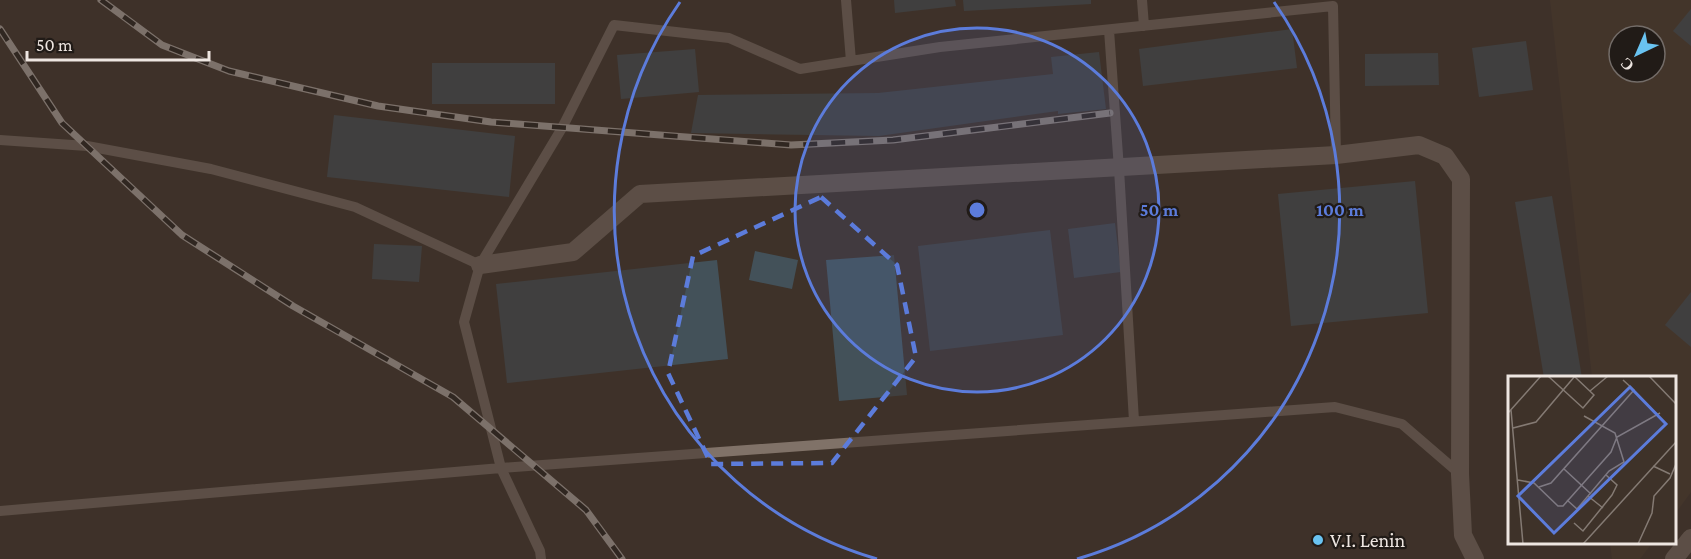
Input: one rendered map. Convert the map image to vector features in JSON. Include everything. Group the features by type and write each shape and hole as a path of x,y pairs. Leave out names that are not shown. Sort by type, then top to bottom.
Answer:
{"street":[{"path":"480,265 573,252 640,194 1119,169 1336,155 1419,145 1444,156 1461,179 1460,474 1463,535 1475,559"},
{"path":"1674,559 1691,538"}],"lane":[{"path":"846,0 851,61"},
{"path":"1142,0 1144,26"},
{"path":"541,559 540,551 501,468 464,322 480,265 562,128 614,25 729,38 800,69 940,47 1333,6 1336,155"},
{"path":"1109,30 1134,421"},
{"path":"0,140 87,146 211,169 355,207 480,265"},
{"path":"0,511 501,468 1335,407 1402,424 1460,474"}],"highlighted area":[{"path":"821,197 897,265 916,357 832,463 711,464 668,373 693,256"}],"shaded area":[{"path":"1550,0 1691,0 1691,492 1676,513 1676,376 1592,376"},
{"path":"1610,544 1651,544 1640,559 1612,559"}],"building":[{"path":"894,0 955,0 956,6 895,13"},
{"path":"963,0 1091,0 1091,4 964,11"},
{"path":"1691,9 1691,46 1673,31"},
{"path":"1292,29 1297,68 1143,86 1139,49"},
{"path":"1526,41 1533,90 1479,97 1472,48"},
{"path":"695,49 699,92 621,99 617,55"},
{"path":"1099,52 1106,109 1058,114 1058,111 879,136 691,133 698,95 878,93 1053,74 1051,57"},
{"path":"1438,53 1439,85 1365,86 1365,54"},
{"path":"432,63 555,63 555,104 432,104"},
{"path":"334,115 515,136 509,197 327,177"},
{"path":"1415,181 1428,313 1291,326 1278,194"},
{"path":"1552,196 1582,376 1544,376 1515,202"},
{"path":"1115,223 1121,272 1074,278 1068,229"},
{"path":"1050,230 1063,335 930,351 918,246"},
{"path":"374,244 422,246 419,282 372,279"},
{"path":"755,251 798,260 792,289 749,280"},
{"path":"894,255 907,395 839,401 826,260"},
{"path":"717,260 728,359 507,383 496,284"},
{"path":"1691,292 1691,347 1665,325"}],"railway":[{"path":"101,0 162,45 229,71 378,106 491,122 791,145 893,140 1110,113"},
{"path":"0,29 62,123 182,235 293,306 453,397 586,510 622,559"}],"place":[{"name":"V.I. Lenin","path":"1318,540"}]}
